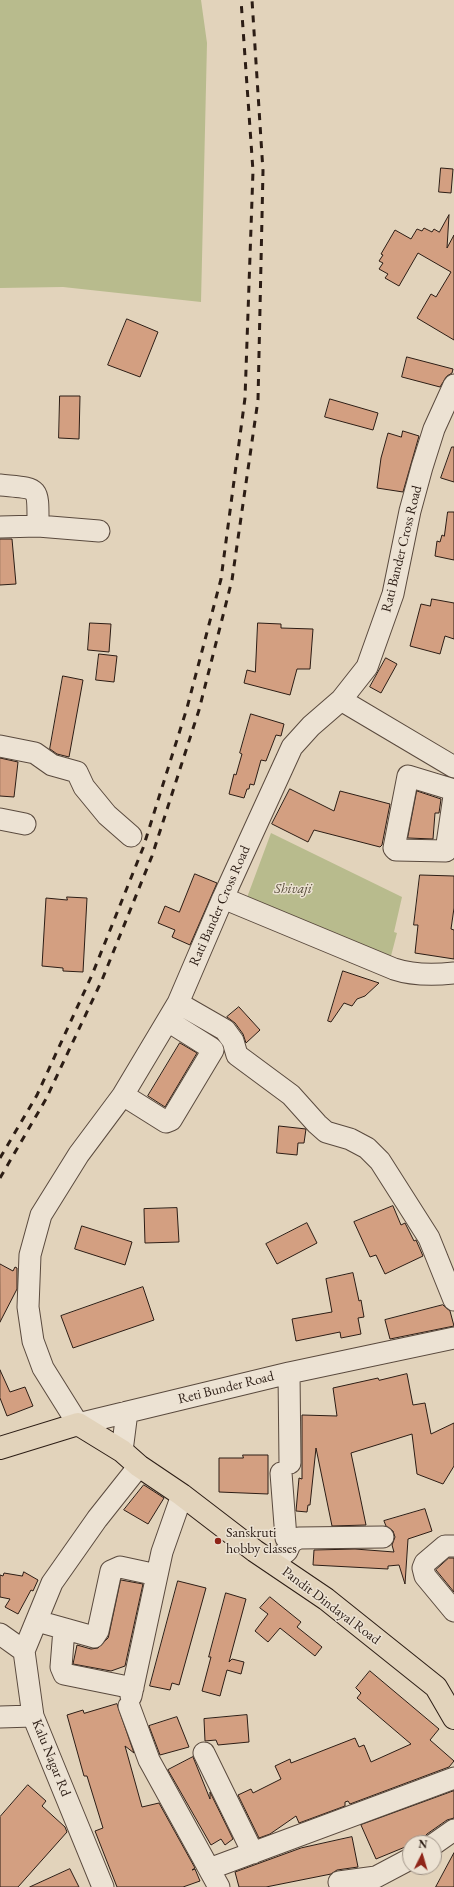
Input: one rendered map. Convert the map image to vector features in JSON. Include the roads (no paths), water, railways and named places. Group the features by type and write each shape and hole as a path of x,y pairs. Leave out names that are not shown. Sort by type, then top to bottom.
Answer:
{"main road":[{"name":"Reti Bunder Road","path":"0,1448 78,1424"},
{"name":"Pandit Dindayal Road","path":"78,1424 122,1451 139,1466 182,1495 273,1563 326,1599 436,1687 453,1712"}],"street":[{"name":"Rati Bander Cross Road","path":"78,1424 43,1368 33,1341 28,1307 30,1255 41,1215 57,1187 79,1154 123,1095 178,1003 223,898 292,748 311,726 341,700 367,667 394,594 410,511 422,467 434,429 454,385"},
{"path":"0,485 30,488 36,492 38,498 38,526"},
{"path":"0,527 38,526 99,531"},
{"path":"341,700 454,768"},
{"path":"0,746 35,753 52,765 77,772 84,787 107,815 131,836"},
{"path":"454,790 408,776 394,848 404,850 446,851 454,796"},
{"path":"0,819 25,824"},
{"path":"223,898 394,969 404,972 440,975 454,973"},
{"path":"178,1003 225,1030 233,1041 237,1056 243,1062 291,1094 317,1124 326,1132 350,1139 367,1148 380,1161 429,1238 454,1300"},
{"path":"123,1095 166,1122 171,1120 176,1113 213,1050 168,1021"},
{"name":"Reti Bunder Road","path":"78,1424 289,1373 454,1338"},
{"path":"289,1373 286,1468 286,1538 290,1542"},
{"path":"122,1451 127,1412"},
{"path":"0,1634 24,1651 52,1583 97,1519 139,1466"},
{"path":"182,1495 162,1552 131,1697 149,1760 214,1878 253,1853 454,1778"},
{"path":"273,1563 287,1551 290,1542 299,1538 383,1537"},
{"path":"454,1546 445,1546 425,1563 423,1568 425,1576 454,1611"},
{"path":"37,1621 91,1637 97,1635 109,1576 116,1568 120,1566 157,1575"},
{"path":"64,1629 61,1667 64,1674 131,1697"},
{"name":"Kalu Nagar Rd","path":"24,1651 33,1716 102,1887"},
{"path":"0,1717 33,1716"},
{"path":"204,1753 253,1853"},
{"path":"442,1838 454,1830"},
{"path":"339,1882 376,1877 402,1863"}],"railway":[{"path":"0,1158 37,1095 92,975 143,848 187,708 221,579 245,398 253,171 241,0"},
{"path":"0,1178 46,1099 102,980 152,856 199,710 232,580 258,400 263,171 252,0"}],"place":[{"name":"Sanskruti hobby classes","path":"218,1541"}],"park label":[{"name":"Shivaji","path":"293,889"}]}
